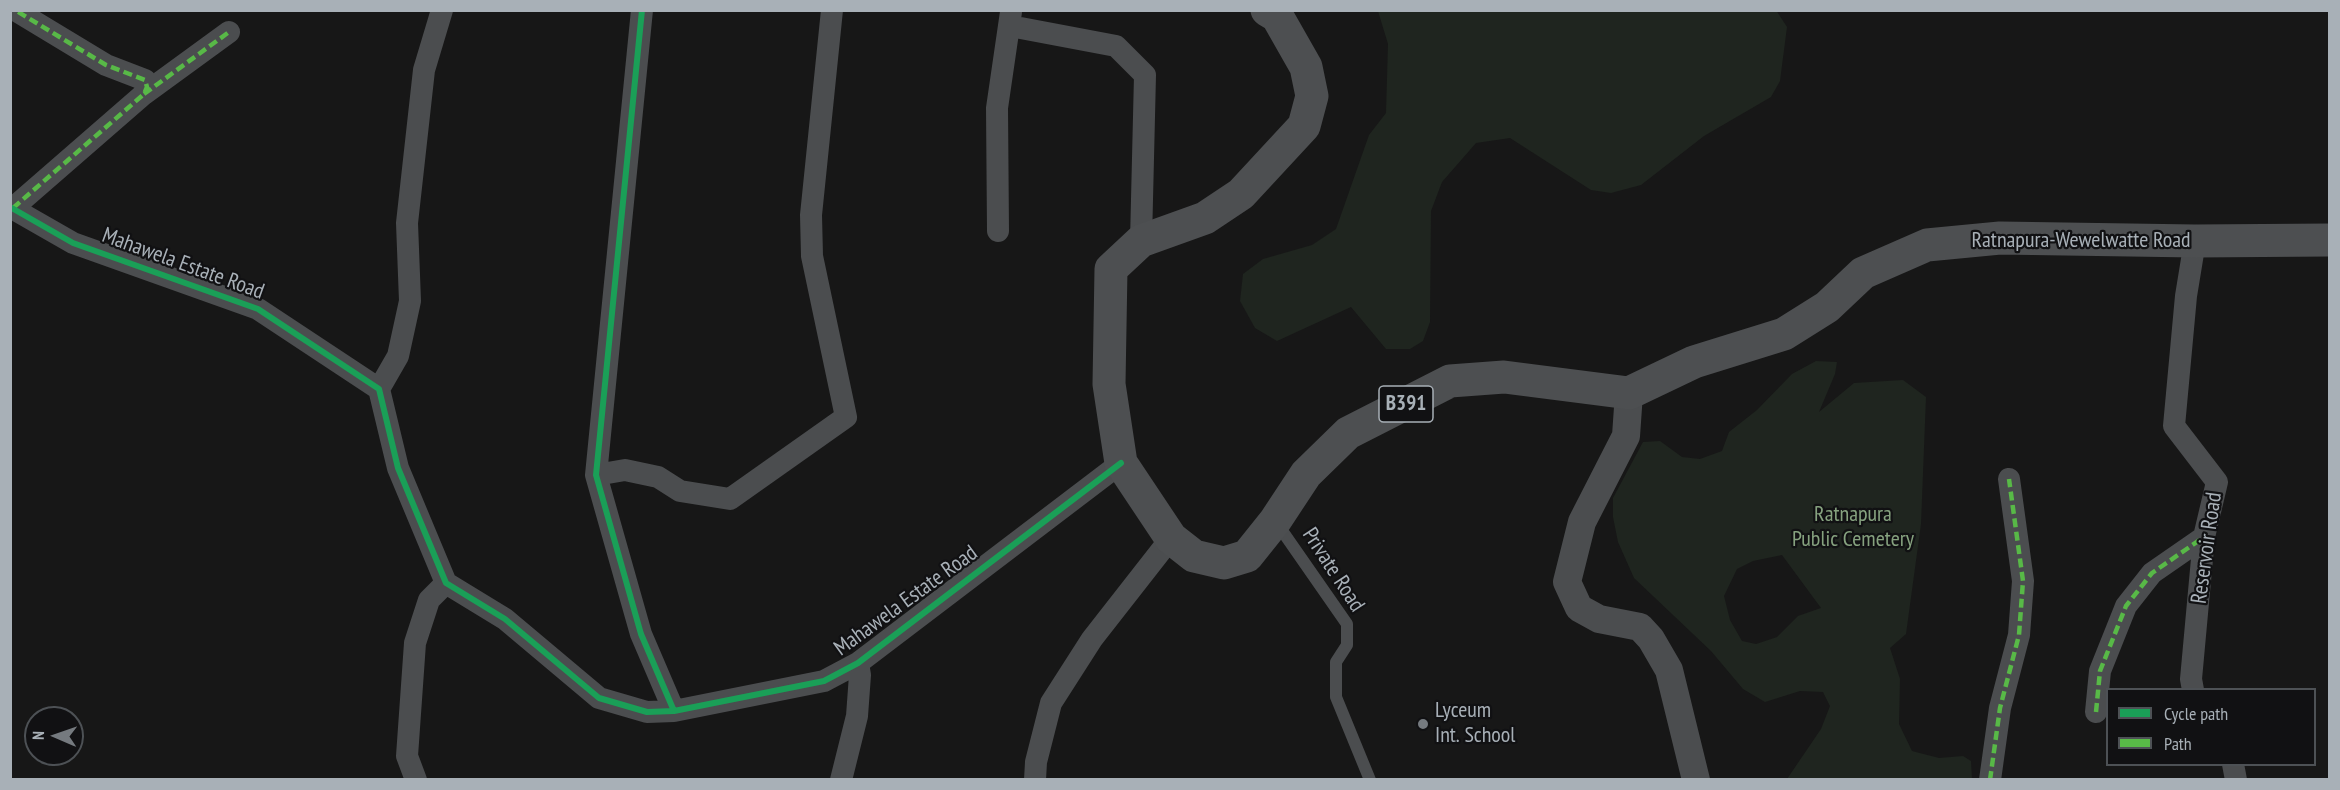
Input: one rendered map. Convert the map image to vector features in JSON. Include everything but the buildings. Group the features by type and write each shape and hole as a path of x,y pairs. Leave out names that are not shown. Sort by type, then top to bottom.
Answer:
{"main road":[{"name":"B391","path":"1267,10 1277,16 1306,67 1312,96 1305,126 1241,194 1204,218 1141,241 1111,270 1109,384 1121,463 1171,538 1194,556 1224,563 1247,556 1275,521 1306,474 1348,433 1450,381 1504,377 1629,393"},
{"name":"Ratnapura-Wewelwatte Road","path":"1629,393 1694,362 1784,334 1827,307 1863,273 1927,245 2000,238 2195,241 2330,240"}],"street":[{"path":"15,10 106,65 145,80 147,87 144,94"},
{"path":"416,780 407,756 415,643 429,600 446,583 398,468 379,389 398,356 410,302 408,224 424,70 442,10"},
{"path":"642,10 596,475 641,634 674,711"},
{"path":"596,475 625,470 658,477 680,491 730,499 846,417 812,256 811,215 832,10"},
{"path":"998,231 997,108 1011,18 1116,46 1145,75 1141,241"},
{"path":"12,208 144,94 229,32"},
{"name":"Mahawela Estate Road","path":"12,208 73,243 258,309 379,389"},
{"name":"Reservoir Road","path":"2193,688 2191,679 2204,537 2217,482 2174,426 2186,296 2195,241"},
{"path":"1629,393 1626,436 1582,522 1568,582 1579,608 1599,619 1640,627 1651,639 1669,670 1695,780"},
{"name":"Mahawela Estate Road","path":"446,583 505,619 599,698 647,712 674,711 824,681 858,663 1121,463"},
{"path":"1990,780 2000,708 2019,635 2023,580 2009,479"},
{"path":"2096,712 2100,671 2126,606 2152,573 2204,537"},
{"path":"1035,780 1036,762 1051,703 1092,639 1171,538"},
{"path":"841,780 857,716 860,675 858,663"}],"lane":[{"name":"Private Road","path":"1275,521 1347,624 1347,645 1336,662 1336,698 1370,780"}],"green space":[{"path":"1776,10 1787,27 1780,81 1771,97 1704,136 1641,185 1611,193 1591,190 1510,138 1476,143 1442,182 1431,211 1430,322 1423,341 1410,349 1386,349 1351,307 1277,341 1255,328 1240,301 1243,274 1263,259 1312,245 1336,229 1369,135 1386,113 1388,44 1378,11"},
{"name":"Ratnapura Public Cemetery","path":"1816,361 1837,362 1835,374 1819,412 1854,383 1903,380 1926,397 1921,524 1906,634 1890,648 1900,679 1899,724 1912,751 1939,758 1963,756 1971,761 1972,779 1787,779 1821,729 1830,706 1823,692 1800,691 1765,702 1743,689 1711,651 1634,578 1618,542 1613,517 1613,498 1643,442 1660,441 1682,457 1700,459 1722,451 1729,432 1757,410 1792,374","holes":["1782,555 1821,608 1798,616 1777,637 1756,644 1742,641 1730,620 1724,596 1737,569 1753,561"]}],"marked path":[{"path":"13,208 144,94 147,87 145,80 106,65 15,10"},
{"path":"144,94 229,32"},
{"path":"1990,780 2000,708 2019,635 2023,581 2009,479"},
{"path":"2096,712 2100,671 2126,606 2152,573 2204,537"}],"cycle path":[{"path":"642,10 596,475 641,634 674,711"},
{"path":"10,207 73,243 258,309 379,389 398,468 446,583 505,619 599,698 647,712 674,711 824,681 858,663 1121,463"}],"place":[{"name":"Lyceum Int. School","path":"1423,724"}]}
